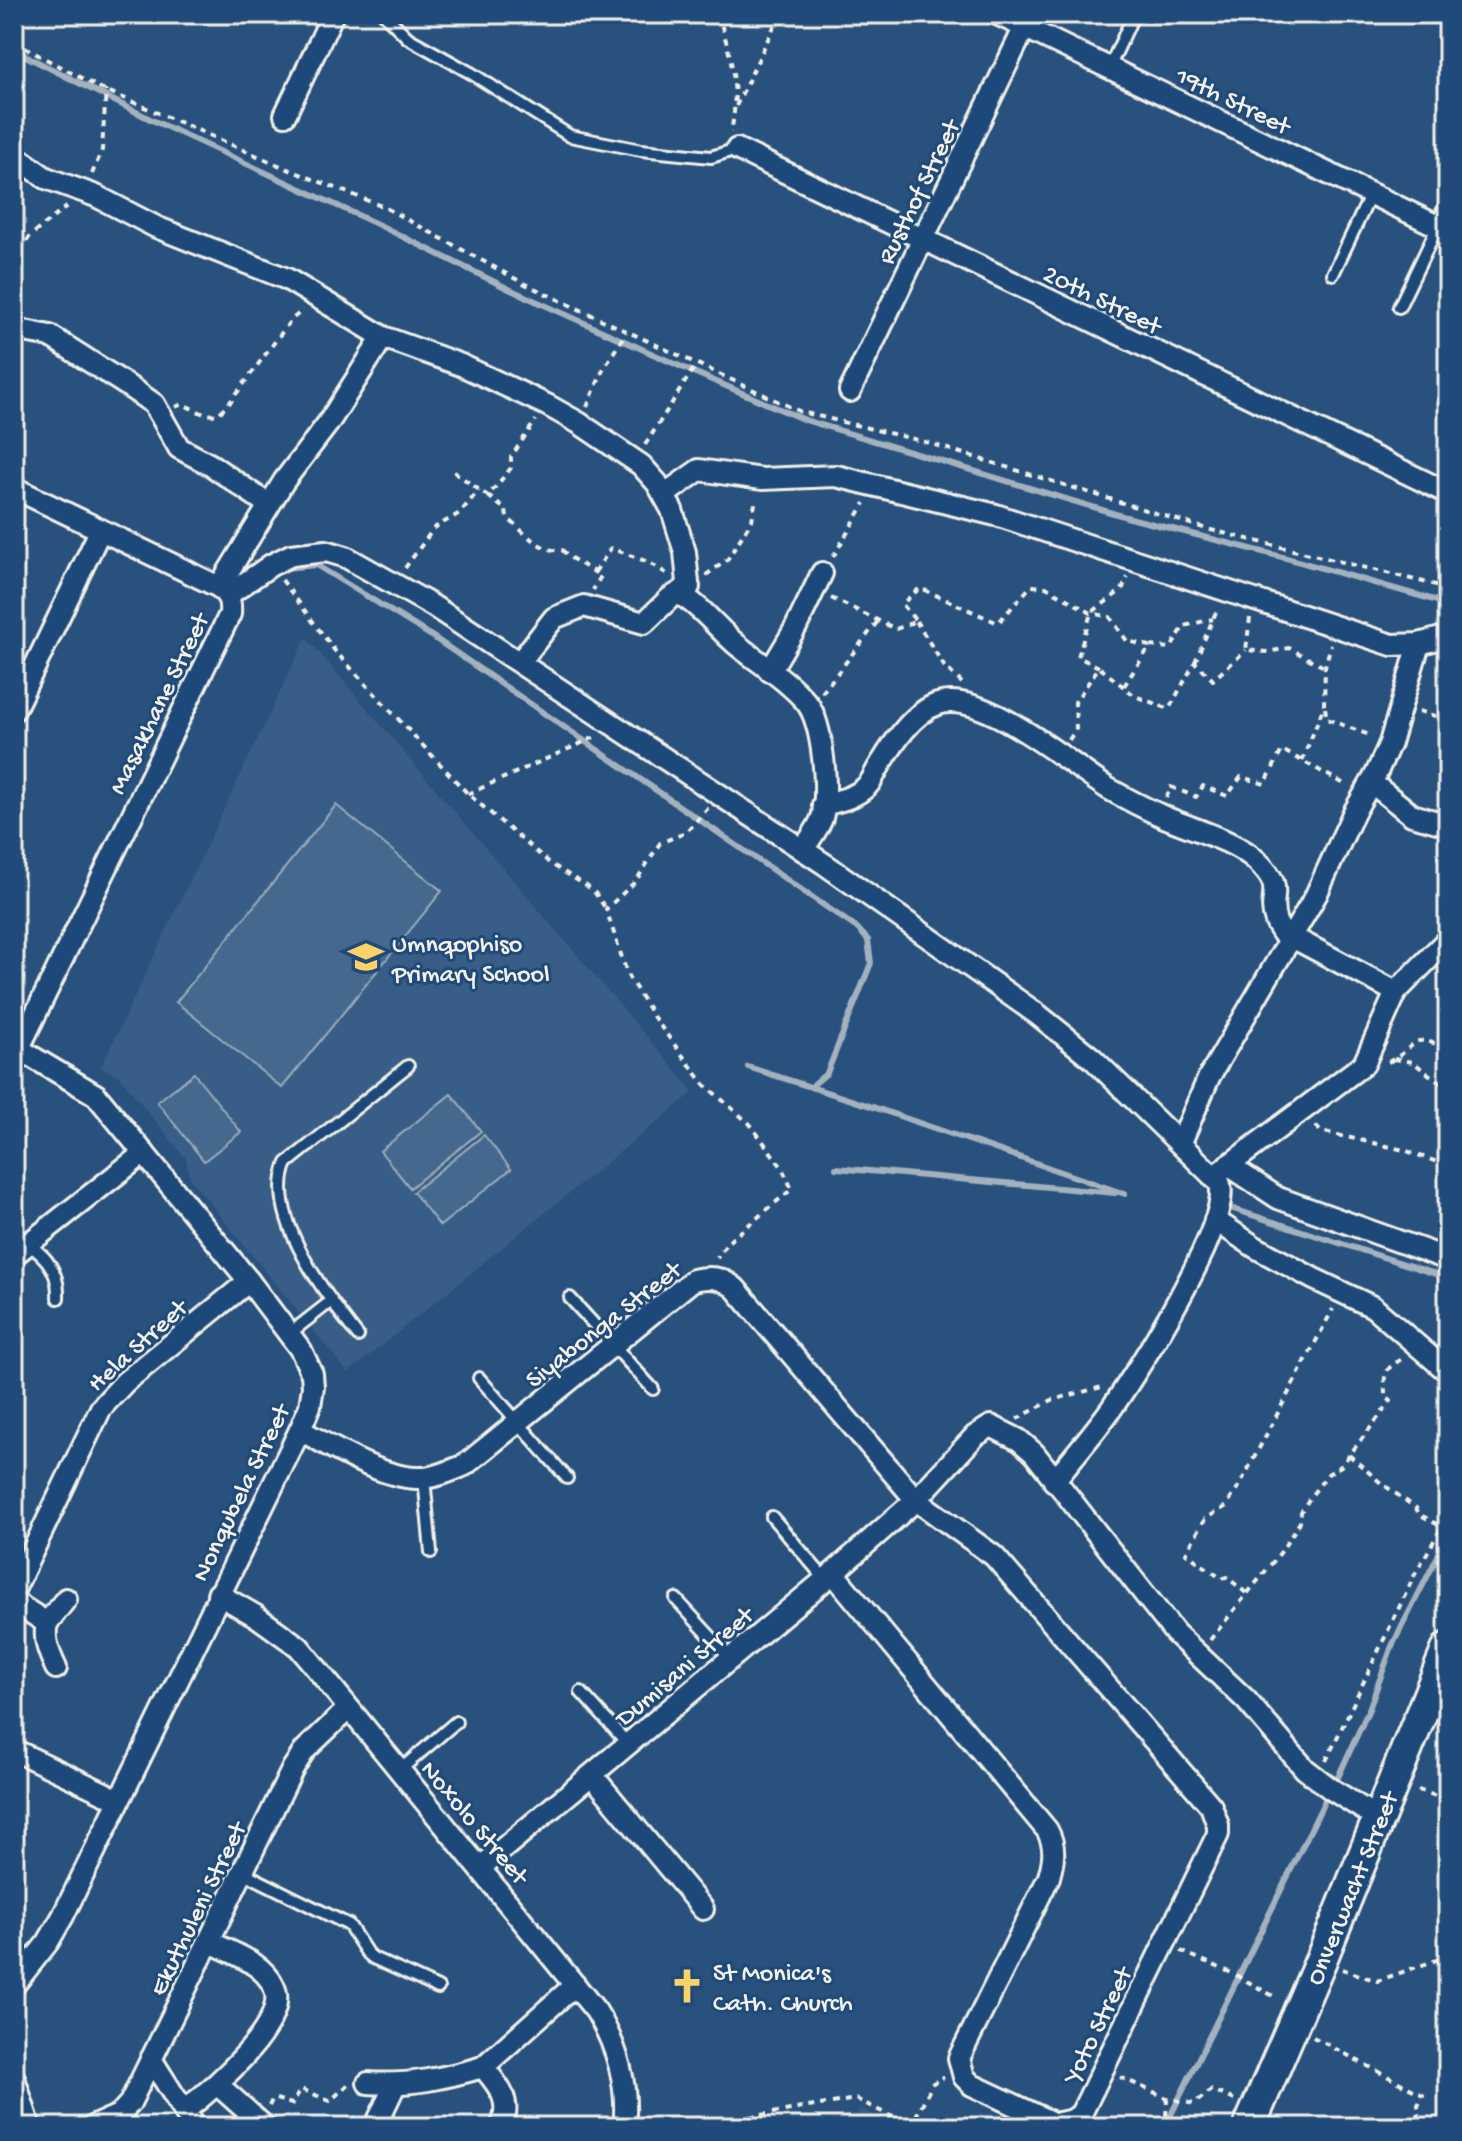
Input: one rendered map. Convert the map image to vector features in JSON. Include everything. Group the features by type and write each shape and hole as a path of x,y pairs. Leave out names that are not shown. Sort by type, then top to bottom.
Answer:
{"street":[{"path":"285,115 333,14"},
{"name":"19th Street","path":"997,14 1028,21 1109,68 1441,227"},
{"name":"Rusthof Street","path":"850,391 1028,21"},
{"name":"20th Street","path":"737,149 1448,493"},
{"path":"14,155 46,178 96,196 156,227 287,279 383,337 461,365 547,405 641,465 657,483 672,510 685,552 686,587 681,595 695,603 718,629 809,706 823,760 823,805 822,817 803,850"},
{"path":"14,329 50,336 147,400 160,414 179,448 211,465 269,505"},
{"path":"224,591 269,505 329,422 383,337"},
{"path":"664,495 699,470 762,479 836,476 996,515 1392,645 1419,644 1448,636"},
{"name":"Masakhane Street","path":"14,488 224,591 231,603 230,614 17,1047"},
{"path":"14,710 100,531"},
{"path":"224,591 291,555 326,551 346,557 520,662 615,728 803,850 1037,1014 1092,1058 1181,1142 1221,1171 1278,1198 1448,1259"},
{"path":"770,671 818,581"},
{"path":"520,662 554,618 584,606 644,623 686,587"},
{"path":"1181,1142 1209,1077 1316,895 1390,743 1419,644"},
{"path":"823,805 846,800 864,789 897,741 914,720 931,706 943,702 972,706 1001,718 1110,789 1255,859 1275,884 1276,921 1291,940 1396,992"},
{"path":"1368,789 1412,815 1448,825"},
{"path":"1221,1171 1364,1064 1396,992 1448,939"},
{"name":"Nonqubela Street","path":"14,1985 48,1942 300,1430 310,1406 312,1374 307,1360 249,1281 96,1095 17,1047"},
{"path":"19,1244 144,1153"},
{"path":"1054,1481 1111,1409 1151,1348 1204,1250 1222,1190 1221,1171"},
{"path":"1215,1220 1255,1247 1373,1307 1448,1372"},
{"name":"Siyabonga Street","path":"300,1430 391,1474 424,1478 465,1465 687,1284 710,1277 726,1281 735,1288 916,1500"},
{"name":"Hela Street","path":"14,1590 22,1553 101,1408 125,1382 249,1281"},
{"name":"Dumisani Street","path":"481,1867 829,1576 916,1500 975,1436 991,1426 1003,1431"},
{"path":"1003,1431 1034,1453 1167,1624 1246,1700 1295,1760 1318,1780 1379,1819"},
{"name":"Yoto Street","path":"916,1500 994,1556 1211,1806 1218,1825 1218,1834 1081,2114 1073,2120 1055,2124 972,2085 960,2068"},
{"path":"829,1576 1047,1830 1053,1841 1049,1877 959,2058 960,2068"},
{"name":"Noxolo Street","path":"218,1594 299,1647 596,2011 616,2050 622,2081 624,2127"},
{"path":"56,1668 44,1632 47,1623 66,1599"},
{"path":"14,1602 47,1623"},
{"name":"Onverwacht Street","path":"1253,2118 1448,1648"},
{"name":"Ekuthuleni Street","path":"92,2127 119,2115 130,2103 293,1768 305,1750 348,1709"},
{"path":"14,1750 119,1800"},
{"path":"592,1775 703,1909"},
{"path":"151,2059 189,2119 255,2044 272,2014 276,1993 265,1974 258,1967 210,1942"},
{"path":"368,2083 395,2085 441,2079 483,2067 575,1985"},
{"path":"483,2067 497,2084 507,2106 501,2127"},
{"path":"14,2078 30,2127"},
{"path":"218,2085 262,2125"},
{"path":"375,2127 395,2085"}],"lane":[{"path":"384,14 408,38 471,73 570,136 641,150 711,157 737,149"},
{"path":"1109,68 1134,14"},
{"path":"1333,274 1371,194"},
{"path":"1399,307 1441,227 1448,200"},
{"path":"358,1336 330,1302 300,1249 290,1226 283,1196 283,1172 287,1163 408,1066"},
{"path":"19,1244 53,1267 57,1276 58,1298"},
{"path":"570,1298 653,1389"},
{"path":"289,1334 330,1302"},
{"path":"479,1378 567,1478"},
{"path":"424,1478 431,1552"},
{"path":"772,1517 829,1576"},
{"path":"676,1599 731,1659"},
{"path":"581,1692 628,1744"},
{"path":"400,1770 456,1722"},
{"path":"242,1872 349,1925 373,1958 438,1988"}],"path":[{"path":"718,14 731,57 736,107"},
{"path":"737,149 730,135 736,107 780,14"},
{"path":"14,42 98,87 384,207 525,284 801,412 922,441 1207,529 1448,588"},
{"path":"160,414 182,404 204,414 217,415 228,405 291,320 317,299"},
{"path":"579,423 603,370 626,332"},
{"path":"656,430 697,364"},
{"path":"488,496 511,468 511,457 547,405"},
{"path":"454,472 506,510 507,518 538,545 551,551 562,550 601,576 584,606"},
{"path":"595,572 611,548 648,562 686,587 727,560 752,520 762,479"},
{"path":"874,485 851,530 818,581 896,629 916,621"},
{"path":"393,583 434,528 460,513 479,490"},
{"path":"1135,560 1122,590 1091,613 1078,657 1099,667 1135,696 1169,709 1195,662 1224,590"},
{"path":"271,565 335,651 468,794 551,864 593,890 606,909 628,976 648,1008 705,1085 750,1124 781,1166 792,1189 728,1242 717,1256 710,1277"},
{"path":"972,706 968,689 944,666 902,604 920,588 998,623 1031,586 1046,587 1091,613 1110,617 1127,641 1150,646 1171,648 1184,626 1213,619"},
{"path":"1195,662 1213,680 1246,650 1253,600"},
{"path":"809,706 822,694 879,621"},
{"path":"1336,627 1325,667 1324,706 1327,719 1390,743"},
{"path":"1124,686 1150,646"},
{"path":"1246,650 1266,652 1289,648 1325,667"},
{"path":"1060,754 1076,729 1075,702 1099,667"},
{"path":"1302,761 1324,706"},
{"path":"1401,706 1448,720"},
{"path":"468,794 615,728"},
{"path":"1158,814 1171,787 1196,797 1203,786 1227,796 1241,777 1265,784 1282,750 1368,789"},
{"path":"606,909 636,881 660,843 685,833 707,812 713,790"},
{"path":"1364,1064 1379,1065 1394,1059 1416,1040 1428,1040 1448,1049"},
{"path":"1394,1059 1413,1062 1448,1089"},
{"path":"1301,1110 1320,1131 1404,1150 1448,1166"},
{"path":"1247,1593 1227,1577 1222,1579 1211,1573 1186,1553 1205,1519 1225,1507 1237,1490 1342,1293"},
{"path":"1199,1654 1280,1553 1300,1522 1301,1512 1311,1496 1328,1474 1341,1466 1391,1401 1385,1396 1383,1376 1390,1366 1422,1349"},
{"path":"1003,1431 1023,1415 1052,1400 1131,1378"},
{"path":"1349,1455 1416,1508 1419,1514 1440,1526"},
{"path":"1318,1780 1347,1713 1440,1526 1448,1517"},
{"path":"1394,1780 1448,1800"},
{"path":"1165,1942 1241,1978 1323,2041 1423,2095 1418,2105 1419,2127"},
{"path":"1321,1960 1377,1981 1448,1956"},
{"path":"690,2127 856,2099 911,2126 933,2083 960,2068"},
{"path":"1103,2069 1170,2099 1194,2104 1211,2090 1253,2118"},
{"path":"262,2125 273,2098 292,2104 301,2089 330,2101 355,2078 368,2083"},
{"path":"1170,2099 1166,2117 1177,2125"}],"shaded area":[{"name":"Umnqophiso Primary School","path":"306,637 694,1092 348,1373 191,1180 186,1159 120,1077 101,1067"},
{"path":"336,805 442,891 282,1088 176,1002"},
{"path":"194,1073 241,1132 204,1161 157,1102"},
{"path":"451,1094 481,1131 410,1188 380,1151"},
{"path":"484,1135 511,1169 440,1226 413,1192"},
{"path":"860,2108 899,2127 851,2127"}],"waterway":[{"path":"14,50 152,120 509,289 805,420 1126,517 1448,604"},
{"path":"285,568 316,565 433,637 857,928 868,940 871,963 827,1073 813,1088"},
{"path":"748,1067 1125,1194"},
{"path":"836,1168 1115,1193"},
{"path":"1224,1206 1448,1278"},
{"path":"1335,1784 1369,1709 1392,1646 1448,1536"},
{"path":"1165,2127 1327,1796"}],"place":[{"name":"Umnqophiso Primary School","path":"366,957"},
{"name":"St Monica's Cath. Church","path":"687,1986"}]}
